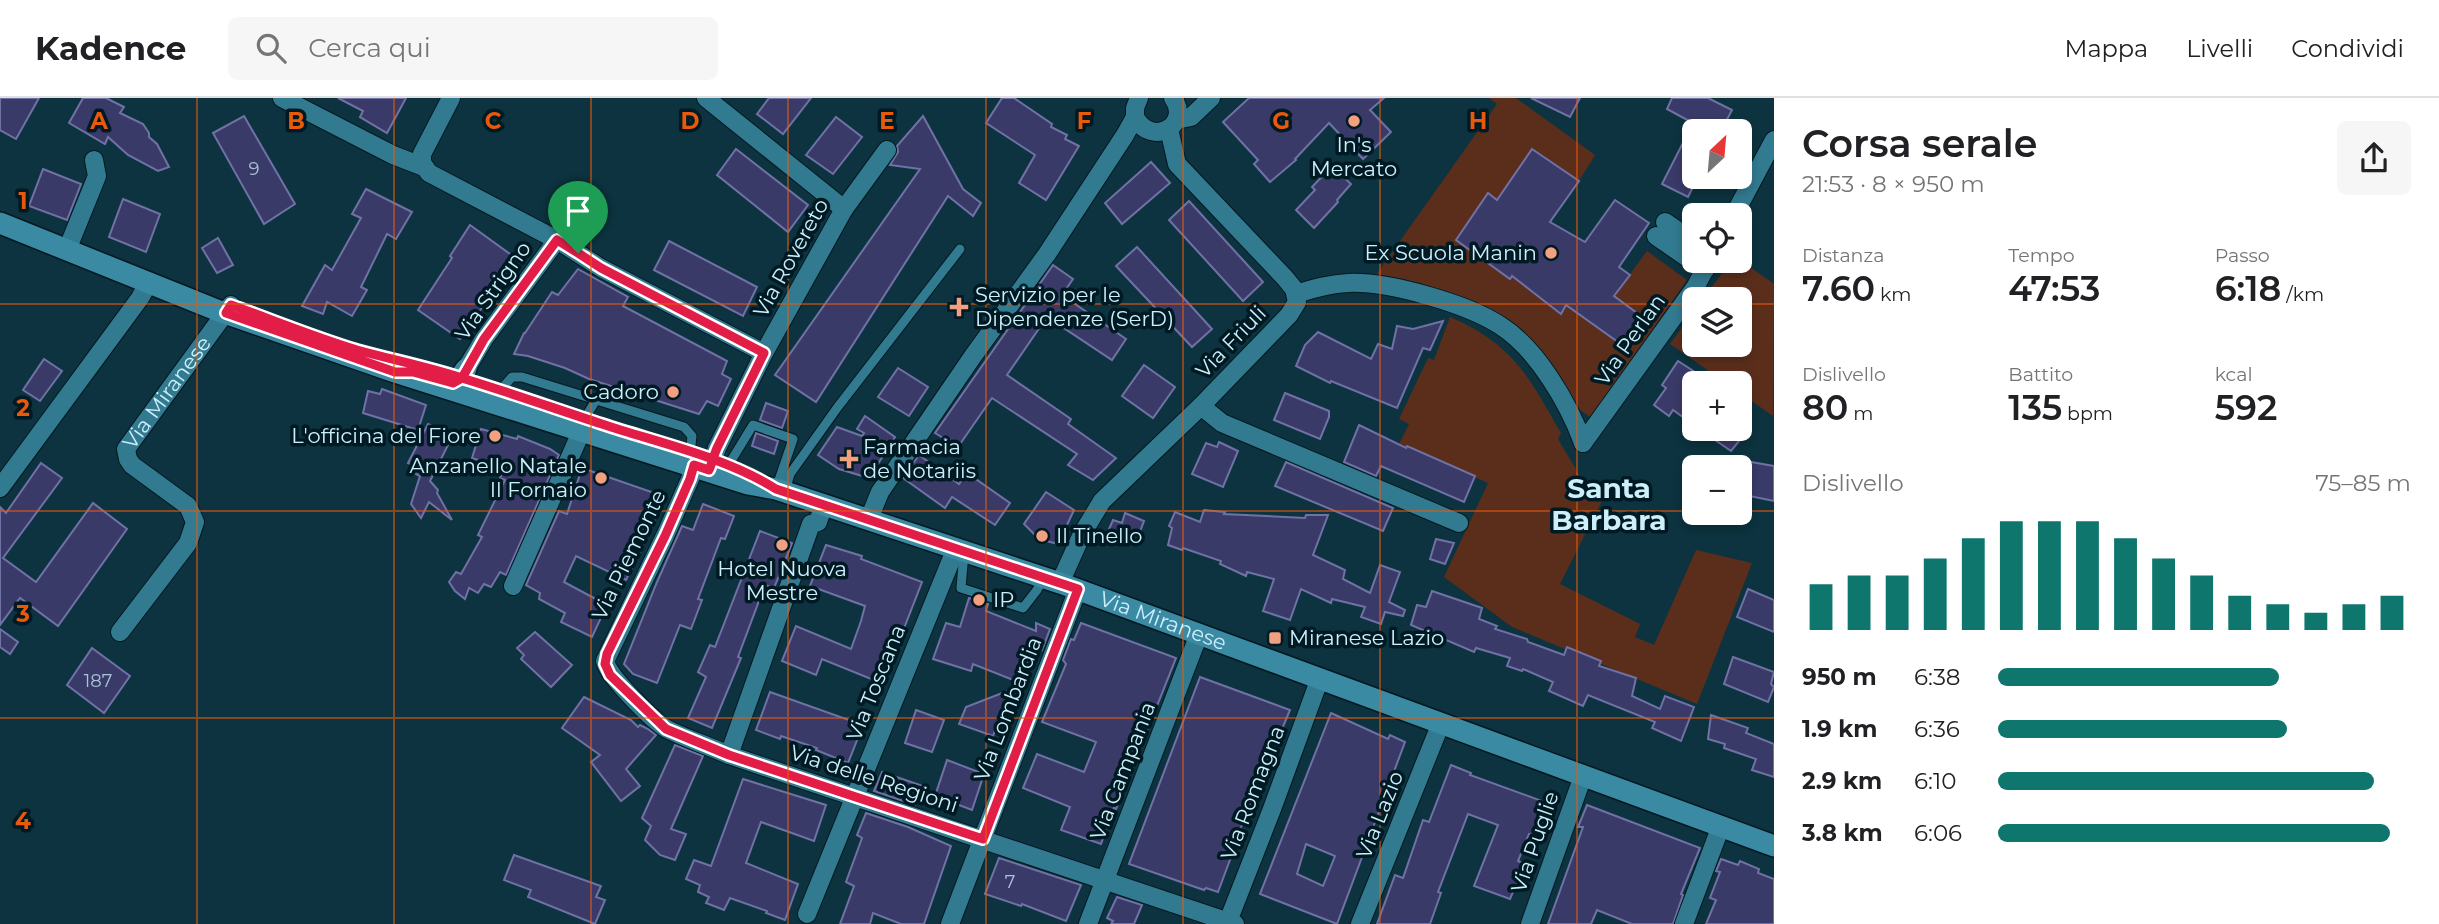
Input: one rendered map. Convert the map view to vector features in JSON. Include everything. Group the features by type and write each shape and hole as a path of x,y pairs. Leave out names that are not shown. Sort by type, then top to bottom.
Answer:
{"street":[{"path":"282,98 430,172 557,240 601,268 764,353"},
{"path":"430,172 422,159 424,148 451,98"},
{"path":"706,98 844,209"},
{"path":"1139,98 1135,117 1140,125 1147,131 1161,132 1191,117 1211,98"},
{"path":"1195,98 1173,98 1178,111 1172,125 1177,164 1285,278 1296,294"},
{"path":"869,519 880,492 1047,254 1135,117"},
{"path":"1740,203 1774,141"},
{"name":"Via Rovereto","path":"707,462 844,209 887,150"},
{"path":"67,250 97,176 94,160"},
{"name":"Via Miranese","path":"0,223 174,292 355,349 464,373"},
{"path":"1682,238 1661,229 1682,245"},
{"name":"Via Strigno","path":"464,373 484,339 557,240"},
{"name":"Via Perlan","path":"1296,294 1331,284 1367,283 1462,307 1501,326 1542,369 1583,443 1703,273"},
{"path":"0,488 149,282"},
{"name":"Via Friuli","path":"1061,583 1090,517 1102,502 1201,406 1294,308 1296,294"},
{"name":"Via Miranese","path":"228,309 395,372 588,415 707,462"},
{"name":"Via Miranese","path":"120,632 188,543 195,522 188,506 132,465 126,449 228,309"},
{"path":"395,372 413,372 453,383 464,373"},
{"path":"464,373 463,384 466,386 507,396"},
{"path":"1201,406 1222,423 1459,523"},
{"path":"513,586 588,415"},
{"name":"Via Miranese","path":"588,415 667,456 707,462 752,474 780,490 1061,583 1774,846"},
{"name":"Via Piemonte","path":"605,664 608,651 690,479 707,462"},
{"path":"729,755 811,524 818,522 824,504"},
{"name":"Via Toscana","path":"807,914 960,549"},
{"name":"Via Lombardia","path":"950,924 983,839 1061,583"},
{"name":"Via Campania","path":"1088,924 1199,634"},
{"name":"Via delle Regioni","path":"605,664 615,681 663,726 729,755 1230,923"},
{"name":"Via Romagna","path":"1230,923 1320,678"},
{"name":"Via Lazio","path":"1360,924 1441,723"},
{"name":"Via Puglie","path":"1530,924 1584,776"},
{"path":"1684,924 1721,826"}],"lane":[{"path":"780,490 837,408 960,249"},
{"path":"507,396 508,380 518,376 588,415"},
{"path":"707,462 753,425 793,439 780,490"},
{"path":"960,549 961,587 1023,608 1037,590 1061,583"}],"shaded area":[{"path":"1489,98 1516,98 1595,155 1579,181 1532,150 1497,200 1488,194 1456,240 1510,279 1522,261 1561,313 1566,305 1625,347 1614,296 1647,251 1687,280 1592,418 1574,406 1546,358 1403,282 1376,275 1497,104"},
{"path":"1752,268 1774,284 1773,416 1752,401 1752,371 1709,371 1689,357 1752,357 1752,287 1712,287 1722,273 1752,273"},
{"path":"1450,317 1490,339 1517,364 1561,433 1558,439 1580,476 1603,499 1560,584 1640,624 1635,637 1654,645 1696,550 1752,563 1697,704 1512,627 1444,577 1488,483 1399,444 1409,424 1399,419 1428,358 1434,360"},
{"path":"1682,328 1682,352 1670,344"}],"building":[{"path":"0,98 39,98 16,139 0,130"},
{"path":"83,98 106,98 124,107 120,113 143,124 169,167 158,171 128,155 108,137 105,144 69,123"},
{"path":"338,98 406,98 387,133 360,117 363,111"},
{"path":"769,98 811,98 783,134 757,114"},
{"path":"1002,98 1014,98 1052,124 1051,127 1067,135 1065,139 1079,146 1046,200 1019,183 1035,155 986,123"},
{"path":"1249,98 1384,98 1370,110 1391,132 1363,159 1329,123 1296,160 1270,182 1254,164 1258,160 1223,122"},
{"path":"1531,98 1580,98 1570,117"},
{"path":"1672,98 1708,98 1732,110 1727,119 1686,119 1667,109"},
{"path":"244,116 295,204 264,224 213,133"},
{"path":"923,116 963,189 981,203 973,216 948,196 816,402 775,375 920,169 890,165 898,152 897,146"},
{"path":"836,117 862,137 833,174 806,155"},
{"path":"1682,145 1682,189 1692,189 1688,197 1662,184"},
{"path":"736,149 808,205 788,232 717,175"},
{"name":"Ex Scuola Manin","path":"1532,149 1579,181 1550,222 1585,242 1615,200 1649,223 1619,267 1630,275 1614,296 1645,319 1625,347 1566,305 1561,314 1512,276 1510,279 1456,240 1488,193 1497,200"},
{"path":"1151,162 1170,183 1122,224 1105,203"},
{"path":"1332,166 1351,184 1314,228 1296,210 1315,190 1312,187"},
{"path":"43,169 81,184 67,220 29,206"},
{"path":"366,189 412,212 396,239 387,234 361,287 367,290 352,316 327,302 323,314 302,306 325,265 332,270 361,218 352,214"},
{"path":"123,199 160,214 146,252 109,237"},
{"path":"1189,201 1263,282 1243,301 1169,220"},
{"path":"470,225 521,262 497,291 495,289 460,339 418,310"},
{"path":"218,238 233,265 217,273 202,248"},
{"path":"669,241 757,287 743,316 654,270"},
{"path":"1137,247 1212,329 1192,347 1116,266"},
{"path":"1053,265 1073,279 1062,295 1126,339 1112,360 1047,317 1007,375 1071,419 1068,424 1116,458 1093,480 1068,465 1077,454 992,398 958,447 935,433"},
{"path":"578,269 628,297 623,306 727,361 722,374 731,379 718,406 707,401 699,414 589,379 528,356 514,354 524,333 552,292 558,295"},
{"path":"1443,321 1430,350 1423,348 1397,408 1331,381 1330,383 1296,366 1305,345 1318,332 1371,359 1378,344 1392,349 1397,326 1413,329"},
{"path":"44,359 62,371 40,401 23,390"},
{"path":"1678,361 1693,371 1682,371 1682,416 1673,410 1669,416 1654,405 1666,388 1662,385"},
{"path":"1144,365 1175,387 1153,418 1122,396"},
{"path":"898,368 928,387 909,416 878,397"},
{"path":"382,389 426,405 418,430 363,413 368,391 380,394"},
{"path":"1285,393 1329,411 1320,439 1274,420"},
{"path":"766,403 788,411 782,428 760,420"},
{"path":"865,416 895,437 869,478 839,469 818,455 837,427 862,436 864,433 857,429"},
{"path":"428,424 453,435 430,481 438,490 437,493 452,520 429,502 421,518 411,504 420,476 416,474 419,468 408,463"},
{"path":"1359,425 1406,448 1407,446 1475,476 1464,502 1381,466 1376,476 1344,462"},
{"path":"481,429 517,439 518,436 559,455 506,575 500,572 491,587 484,584 478,593 469,588 465,599 449,582 456,572 461,574 482,537 478,535 505,480 500,478 504,469 472,458"},
{"path":"756,433 778,441 774,454 752,446"},
{"path":"1716,441 1739,441 1731,451"},
{"path":"1219,442 1238,451 1223,487 1192,474 1206,443 1217,447"},
{"path":"919,455 959,484 967,473 1010,503 995,525 952,497 945,508 903,478"},
{"path":"1286,462 1393,508 1383,531 1275,486"},
{"path":"1752,462 1774,466 1774,501 1752,496"},
{"path":"41,463 62,478 3,558 36,582 93,503 127,529 58,626 20,598 0,625 0,507 6,513"},
{"path":"582,468 666,497 626,580 576,556 564,582 607,605 592,637 561,622 565,613 539,599 540,593 526,585 559,511 567,514"},
{"path":"1046,492 1074,510 1058,544 1039,539 1024,524"},
{"path":"703,504 734,516 725,539 721,538 698,599 702,600 691,629 680,625 657,683 633,674 624,664 682,526 693,530"},
{"path":"1204,510 1225,512 1224,514 1305,518 1306,515 1328,515 1313,555 1345,570 1343,579 1370,593 1380,565 1400,572 1389,602 1405,610 1403,616 1385,612 1381,624 1361,617 1365,607 1332,599 1331,603 1301,589 1290,620 1263,611 1274,579 1247,572 1246,576 1220,564 1221,561 1168,545 1172,528 1169,526 1175,512 1200,522"},
{"path":"1125,513 1144,521 1136,542 1123,538 1121,543 1106,536 1113,520 1122,523"},
{"path":"760,531 792,543 774,588 765,585 738,657 741,658 712,728 688,718 706,677 698,672 710,645 715,647"},
{"path":"1436,539 1454,543 1445,564 1430,559"},
{"path":"826,545 862,556 861,559 922,582 901,636 894,634 876,681 822,659 816,675 782,661 796,626 851,649 865,606 810,586"},
{"path":"1748,589 1774,600 1774,632 1737,617"},
{"path":"1432,591 1482,608 1479,619 1497,626 1495,629 1564,655 1567,647 1601,661 1599,666 1636,678 1632,696 1660,709 1665,696 1694,707 1681,741 1652,728 1655,722 1588,695 1583,706 1549,691 1553,682 1523,669 1522,671 1507,666 1510,658 1476,648 1474,652 1411,625 1417,605 1426,607"},
{"path":"969,598 988,604 986,611 1036,631 1036,623 1050,629 1042,650 1034,646 1021,683 973,664 971,671 933,659 946,623 960,627"},
{"path":"1081,623 1176,658 1101,844 1061,830 1070,807 1023,788 1037,754 1084,772 1096,742 1042,722 1066,664 1063,660 1071,639 1074,640"},
{"path":"0,629 18,642 10,654 0,647"},
{"path":"535,632 572,665 551,687 521,659 524,655 517,648"},
{"path":"92,648 130,676 104,713 67,685"},
{"path":"1733,657 1774,672 1771,684 1774,687 1768,702 1724,684"},
{"path":"1200,677 1290,710 1229,856 1231,857 1218,892 1206,888 1204,890 1129,864"},
{"path":"1010,690 993,736 959,724 966,707"},
{"path":"770,692 863,725 848,763 816,750 817,748 756,730"},
{"path":"584,697 656,735 626,769 640,786 621,801 591,762 600,755 562,728"},
{"path":"916,710 944,720 932,752 905,743"},
{"path":"1331,713 1388,739 1390,735 1405,742 1337,924 1260,894","holes":["1306,844 1335,856 1323,886 1297,874"]},
{"path":"1711,715 1748,728 1746,733 1774,744 1774,777 1752,770 1756,759 1724,748 1725,744 1708,739"},
{"path":"675,745 703,756 671,829 686,834 675,860 660,855 645,840 651,826 642,818"},
{"path":"947,760 984,774 972,810 935,796"},
{"path":"1451,765 1471,773 1470,775 1553,805 1541,838 1529,834 1518,861 1525,864 1510,899 1474,886 1498,825 1468,814 1438,892 1441,893 1430,924 1377,924 1395,875 1403,878 1423,820 1429,822"},
{"path":"882,772 923,786 915,805 874,791"},
{"path":"743,779 826,805 814,841 761,822 746,863 798,884 785,920 730,898 724,910 706,903 709,897 698,892 700,885 686,879 694,860 711,866"},
{"path":"1587,805 1700,848 1681,894 1683,895 1673,924 1632,924 1597,910 1591,924 1548,924 1583,827 1578,827"},
{"path":"866,813 908,827 951,846 924,924 901,924 873,913 870,924 840,924 854,886 846,882 862,838 857,835"},
{"path":"514,855 601,886 596,897 605,900 595,924 528,897 531,890 504,880"},
{"path":"999,858 1081,885 1066,921 1022,904 1021,906 985,894"},
{"path":"1721,859 1738,865 1740,861 1759,869 1758,873 1774,879 1774,924 1706,924 1716,900 1710,898 1720,872 1716,871"},
{"path":"1117,897 1142,905 1134,924 1111,924 1113,921 1107,918"}],"place":[{"name":"In's Mercato","path":"1354,121"},
{"name":"Ex Scuola Manin","path":"1551,253"},
{"name":"Servizio per le Dipendenze (SerD)","path":"959,307"},
{"name":"Cadoro","path":"673,392"},
{"name":"L'officina del Fiore","path":"495,436"},
{"name":"Farmacia de Notariis","path":"849,459"},
{"name":"Anzanello Natale Il Fornaio","path":"601,478"},
{"name":"Il Tinello","path":"1042,536"},
{"name":"Hotel Nuova Mestre","path":"782,545"},
{"name":"IP","path":"979,600"},
{"name":"Miranese Lazio","path":"1275,638"}],"district":[{"name":"Santa Barbara","path":"1609,504"}],"route":[{"path":"578,253 557,240 484,339 462,378 453,383 413,372 395,372 226,313 231,305 355,349 429,368 462,378 503,391 701,457 712,460 725,464 752,474 776,489 1078,589 983,839 729,755 666,729 610,675 605,664 607,654 665,536 694,465 709,470 712,460 717,448 764,353 601,268 578,253"}]}
